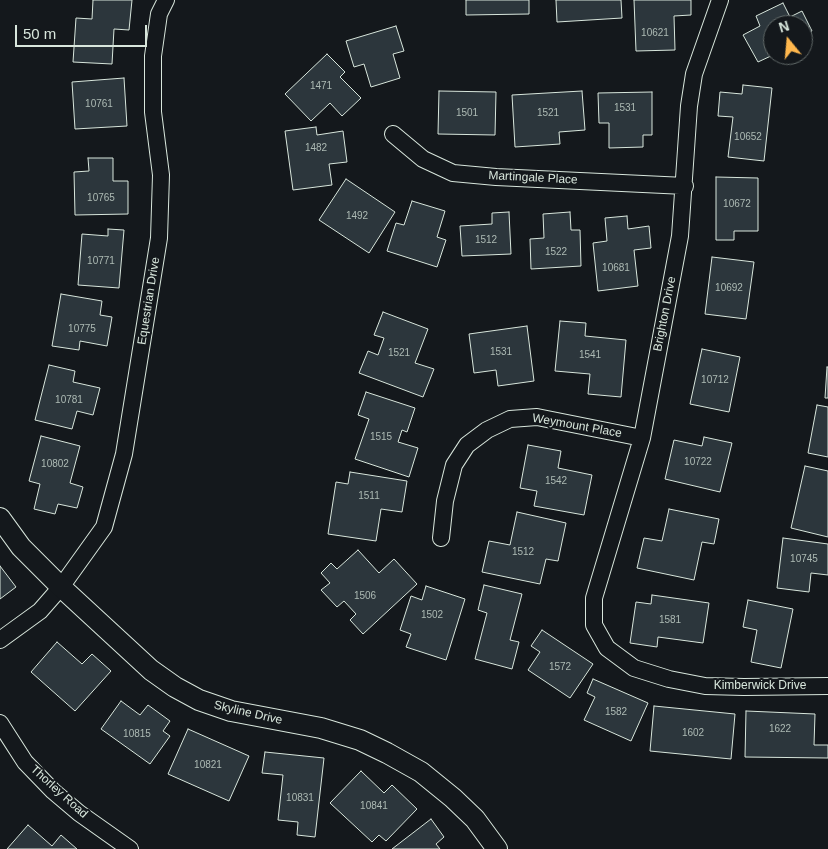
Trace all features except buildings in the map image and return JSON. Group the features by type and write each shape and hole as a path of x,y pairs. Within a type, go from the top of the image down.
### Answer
{"street":[{"name":"Equestrian Drive","path":"0,640 40,612 61,587 104,527 124,454 159,238 161,175 153,112 153,56 159,14 166,0"},
{"name":"Brighton Drive","path":"594,625 594,598 642,438 680,236 685,186 689,106 694,74 720,0"},
{"name":"Martingale Place","path":"393,134 424,159 453,173 496,177 685,186"},
{"name":"Weymount Place","path":"441,538 445,501 454,465 467,445 487,430 510,419 537,417 642,438"},
{"name":"Skyline Drive","path":"0,518 20,547 61,587 151,670 175,687 199,700 231,711 321,728 360,740 387,753 421,772 453,798 475,819 497,849"},
{"name":"Kimberwick Drive","path":"594,625 607,648 634,668 669,679 705,686 828,686"},
{"name":"Thorley Road","path":"0,723 25,762 53,791 130,849"}]}
